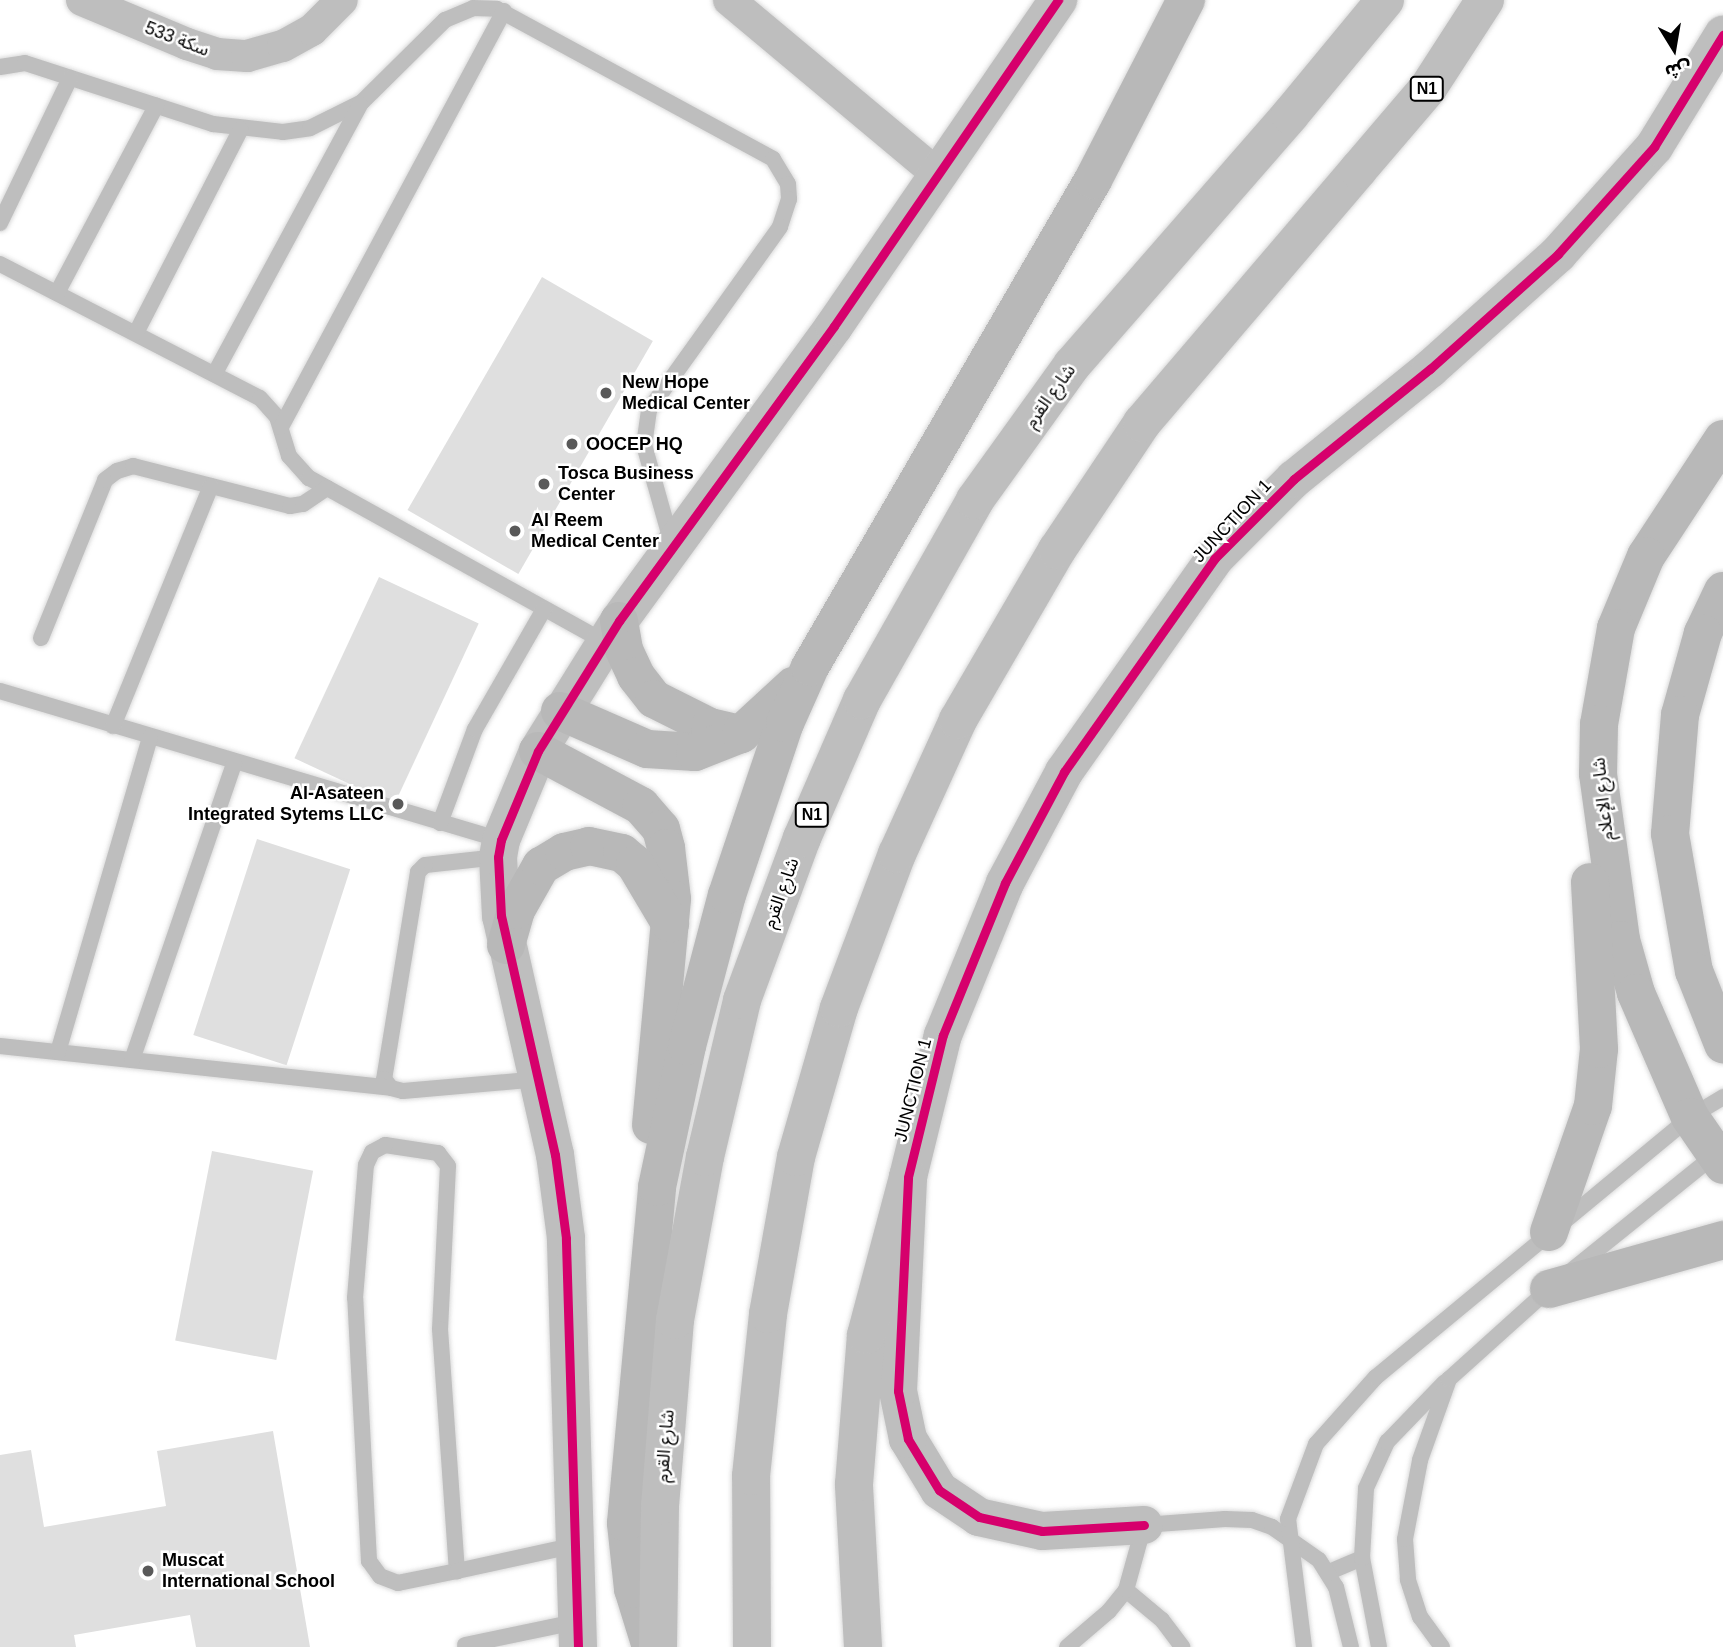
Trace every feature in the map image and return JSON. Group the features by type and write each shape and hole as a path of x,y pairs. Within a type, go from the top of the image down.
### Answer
{"main road":[{"path":"577,1634 572,1546 566,1238 540,1079 506,945 499,848 538,751 560,711 612,631 938,175 1058,0"},
{"path":"651,1647 633,1590 626,1522 657,1187 687,1046 727,895 785,723 810,667 1093,180 1186,0"},
{"name":"شارع القرم","path":"658,1647 660,1506 675,1320 705,1157 742,1000 802,838 862,699 975,500 1072,365 1290,115 1385,0"},
{"name":"N1","path":"752,1647 751,1476 768,1314 796,1157 839,1008 897,854 958,720 1057,550 1142,423 1428,88 1485,0"},
{"name":"JUNCTION 1","path":"908,1177 943,1035 1005,883 1064,772 1167,624 1214,559 1294,479 1493,315 1606,204 1654,147 1723,35"},
{"name":"شارع الإعلام","path":"1720,1156 1690,1117 1636,993 1621,940 1598,774 1599,724 1616,628 1646,556 1723,439"},
{"path":"1723,591 1703,633 1680,715 1670,834 1691,960 1723,1044"},
{"path":"612,631 654,699 701,723 741,734"},
{"path":"560,711 647,749 671,753 719,746 741,734 810,667"},
{"path":"538,751 626,795 651,816 661,829 672,875 670,923 651,1110 657,1187"},
{"path":"1549,1232 1593,1107 1600,1049 1599,987 1589,888 1592,870 1608,842"},
{"path":"506,945 520,900 541,866 564,852 589,846 622,853 635,864 670,923"},
{"path":"908,1177 898,1391 908,1438 939,1490 979,1517 1042,1531 1144,1525"},
{"path":"863,1647 855,1484 866,1335 908,1177"},
{"path":"1549,1289 1723,1240"}],"street":[{"name":"سكة 533","path":"82,0 216,54 247,56 284,46 312,30 342,0"},
{"path":"729,0 938,175"}],"lane":[{"path":"215,373 362,102 445,20 473,8 504,11 761,151 783,171 788,184 789,199 780,227 649,410 644,445 656,500 673,548"},
{"path":"281,427 504,11"},
{"path":"0,67 25,63 156,107 241,129 310,128 362,102"},
{"path":"0,223 70,78"},
{"path":"57,293 156,107"},
{"path":"136,333 241,129"},
{"path":"0,264 215,373 268,404 281,427 282,442 297,468 327,488 544,608 612,631"},
{"path":"41,638 105,480 133,466 290,506 303,504 327,488"},
{"path":"113,726 211,486"},
{"path":"440,823 475,729 544,608"},
{"path":"0,691 440,823 499,848"},
{"path":"58,1052 150,737"},
{"path":"132,1060 234,763"},
{"path":"391,1088 384,1079 385,1068 418,872 425,865 499,848"},
{"path":"0,1046 391,1088 540,1079"},
{"path":"1304,1647 1287,1534 1299,1479 1316,1444 1376,1377 1690,1117 1723,1097"},
{"path":"457,1571 440,1329 448,1166 438,1153 385,1145 372,1152 366,1165 355,1298 369,1561 380,1577 398,1583 457,1571 572,1546"},
{"path":"1379,1647 1362,1558 1362,1512 1376,1461 1405,1422 1449,1378 1549,1289 1720,1156"},
{"path":"1442,1647 1420,1617 1408,1579 1405,1539 1420,1460 1449,1378"},
{"path":"1074,1645 1126,1590 1144,1525 1252,1520 1287,1534 1329,1572 1351,1647"},
{"path":"1329,1572 1362,1558"},
{"path":"1126,1590 1162,1620 1182,1647"},
{"path":"461,1646 577,1634"}],"building":[{"path":"542,277 653,341 518,574 408,510"},
{"path":"379,577 479,623 394,805 294,758"},
{"path":"257,839 350,869 287,1065 193,1035"},
{"path":"212,1151 313,1171 276,1360 175,1340"},
{"name":"Muscat International School","path":"273,1431 310,1647 196,1647 190,1615 74,1635 76,1647 0,1647 0,1455 31,1450 44,1527 166,1506 157,1451"}],"cycle path":[{"path":"578,1647 566,1238 555,1155 501,916 498,857 501,840 538,751 619,621 834,326 1058,0"},
{"path":"1144,1525 1042,1531 979,1517 939,1490 908,1439 898,1391 908,1177 943,1035 1005,883 1064,772 1214,559 1294,479 1430,369 1558,254 1654,147 1723,35"}],"place":[{"name":"New Hope Medical Center","path":"606,393"},
{"name":"OOCEP HQ","path":"572,444"},
{"name":"Tosca Business Center","path":"544,484"},
{"name":"Al Reem Medical Center","path":"515,531"},
{"name":"Al-Asateen Integrated Sytems LLC","path":"398,804"},
{"name":"Muscat International School","path":"148,1571"}]}
